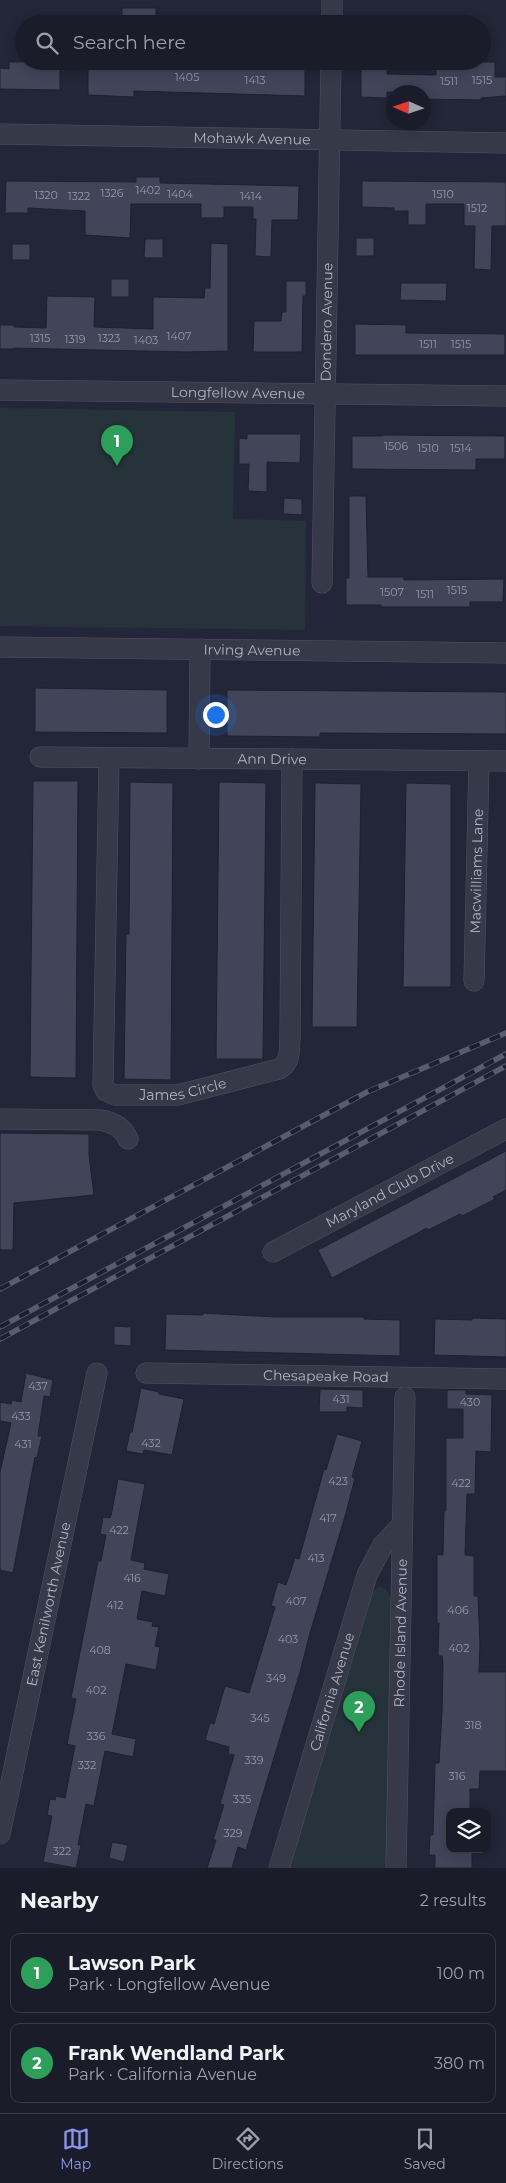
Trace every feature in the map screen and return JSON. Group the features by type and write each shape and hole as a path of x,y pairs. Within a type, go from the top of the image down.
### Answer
{"street":[{"path":"332,0 332,15"},
{"name":"Dondero Avenue","path":"322,583 331,70"},
{"name":"Mohawk Avenue","path":"0,134 506,144"},
{"name":"Longfellow Avenue","path":"0,390 506,396"},
{"name":"Irving Avenue","path":"0,647 506,653"},
{"path":"199,759 200,649"},
{"name":"Ann Drive","path":"40,757 506,761"},
{"name":"James Circle","path":"109,758 102,1082 104,1088 110,1094 160,1095 187,1094 280,1069 286,1064 290,1039 292,759"},
{"name":"Macwilliams Lane","path":"474,981 479,761"},
{"path":"0,1119 100,1120 110,1122 124,1131 128,1139"},
{"name":"Maryland Club Drive","path":"274,1252 506,1130"},
{"name":"East Kenilworth Avenue","path":"0,1834 96,1373"},
{"name":"Chesapeake Road","path":"146,1374 506,1379"},
{"name":"Rhode Island Avenue","path":"396,1868 406,1397"},
{"name":"California Avenue","path":"279,1868 367,1575 382,1545 402,1525"}],"shaded area":[{"path":"0,408 235,412 233,519 306,521 305,630 0,626"},
{"path":"380,1586 387,1590 391,1597 386,1868 289,1868 371,1591"}],"building":[{"path":"122,8 156,8 156,15 122,15"},
{"path":"9,62 15,62 15,70 60,70 60,90 0,89 0,68 9,69"},
{"path":"491,62 495,62 495,77 506,77 506,96 481,98 481,100 431,99 431,85 386,85 386,98 361,97 361,70 387,70 387,74 436,75 436,70 491,70"},
{"path":"88,70 305,70 305,96 134,91 134,97 88,95"},
{"path":"136,177 160,177 160,183 299,186 298,220 272,220 271,257 255,256 256,219 253,219 253,207 224,207 224,218 201,218 201,204 131,204 130,238 85,235 85,211 28,208 28,213 5,213 6,181 136,182"},
{"path":"362,181 506,182 506,226 492,226 491,270 474,269 475,226 464,226 464,204 426,204 426,225 408,225 408,211 394,211 394,208 362,207"},
{"path":"356,238 374,238 374,256 356,256"},
{"path":"145,239 163,239 163,258 144,258"},
{"path":"211,243 228,244 228,351 0,349 0,325 46,328 47,296 95,297 94,327 153,329 153,297 204,298 205,288 210,288"},
{"path":"12,244 30,244 30,260 12,260"},
{"path":"111,279 129,279 129,297 111,297"},
{"path":"286,281 306,281 306,296 303,296 302,352 253,352 254,321 281,321 282,312 286,312"},
{"path":"401,283 447,283 446,301 400,300"},
{"path":"355,324 406,325 406,333 505,334 505,355 355,355"},
{"path":"247,434 301,434 300,463 267,462 267,492 248,491 249,464 239,464 239,438 247,439"},
{"path":"352,436 505,436 505,459 476,459 476,470 352,469"},
{"path":"349,496 366,496 368,577 404,577 404,580 504,579 503,602 470,602 470,607 346,605 346,578 349,578"},
{"path":"284,498 302,499 302,515 283,514"},
{"path":"35,688 167,690 167,733 35,732"},
{"path":"227,690 506,692 506,734 320,733 320,737 227,736"},
{"path":"33,781 78,781 76,1078 30,1077"},
{"path":"130,782 173,783 171,1080 124,1079 126,934 129,934"},
{"path":"219,782 266,783 263,1059 216,1059"},
{"path":"315,783 361,784 357,1027 312,1027"},
{"path":"406,783 451,784 451,987 403,987"},
{"path":"0,1133 89,1134 89,1155 94,1195 14,1203 13,1250 0,1250"},
{"path":"506,1151 506,1190 493,1197 495,1199 462,1216 460,1214 428,1230 427,1228 332,1278 318,1250"},
{"path":"203,1313 275,1317 364,1317 364,1319 400,1320 400,1356 165,1350 166,1314 203,1315"},
{"path":"472,1318 506,1319 506,1357 434,1355 435,1319 472,1320"},
{"path":"114,1326 131,1327 131,1346 114,1345"},
{"path":"26,1373 53,1380 50,1397 44,1396 38,1436 42,1436 37,1458 35,1457 13,1573 0,1570 0,1472 11,1423 0,1421 0,1402 11,1404 12,1400 21,1402"},
{"path":"141,1388 184,1399 172,1455 144,1450 143,1454 126,1451"},
{"path":"320,1389 363,1390 363,1408 347,1407 347,1412 319,1412"},
{"path":"447,1390 466,1390 466,1394 492,1395 491,1452 476,1451 475,1494 467,1494 465,1555 474,1556 474,1596 478,1596 479,1672 506,1672 506,1771 480,1771 479,1789 470,1789 470,1808 446,1808 446,1853 472,1853 472,1868 435,1868 435,1855 429,1855 430,1835 433,1835 435,1763 439,1763 442,1711 443,1664 442,1656 438,1656 437,1555 443,1555 444,1511 446,1511 446,1438 463,1438 463,1409 447,1409"},
{"path":"337,1434 362,1441 352,1477 355,1478 346,1513 300,1672 246,1850 238,1847 232,1868 207,1868 216,1840 213,1840 224,1805 220,1804 234,1755 228,1754 229,1747 205,1740 210,1723 214,1724 225,1686 249,1693 275,1607 271,1606 278,1582 286,1585 295,1558 299,1559 324,1469 326,1470"},
{"path":"118,1479 145,1484 131,1560 145,1563 144,1569 169,1574 165,1596 142,1591 137,1619 153,1622 152,1626 159,1627 155,1646 160,1647 156,1670 126,1664 112,1734 136,1739 133,1757 105,1751 94,1806 86,1804 78,1845 81,1845 76,1868 43,1862 52,1816 47,1815 50,1799 55,1800 56,1796 65,1798 75,1746 67,1744 76,1699 71,1698 98,1561 101,1561 106,1535 100,1534 103,1517 110,1518 111,1516"},
{"path":"112,1842 128,1845 124,1862 109,1858"}],"railway":[{"path":"0,1289 367,1092 506,1033"},
{"path":"0,1327 506,1054"},
{"path":"0,1339 506,1066"}],"place":[{"name":"Lawson Park","path":"117,466"},
{"name":"Frank Wendland Park","path":"359,1732"}]}
